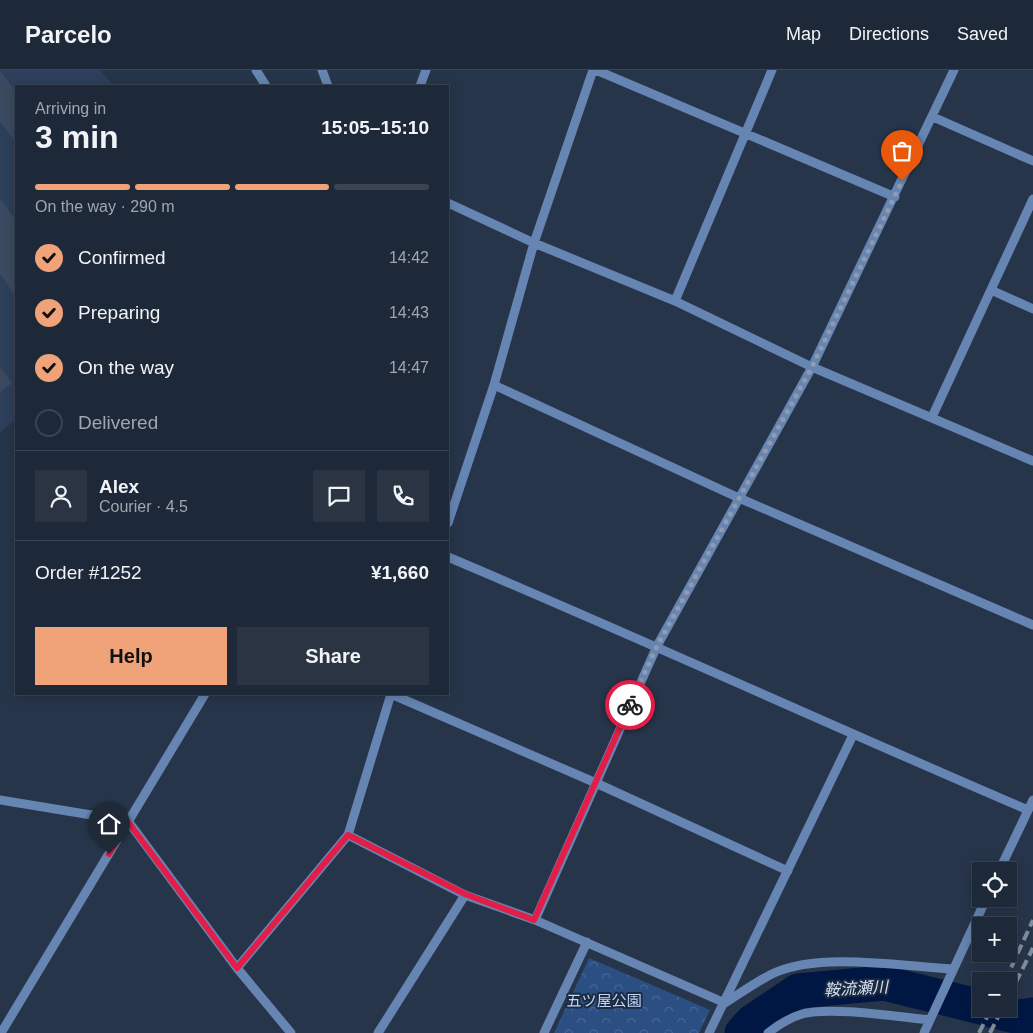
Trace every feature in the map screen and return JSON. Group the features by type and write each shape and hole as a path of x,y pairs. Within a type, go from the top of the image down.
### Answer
{"street":[{"path":"256,70 265,85"},
{"path":"322,70 328,85"},
{"path":"420,85 426,70"},
{"path":"449,520 494,385 534,244 594,70 895,197"},
{"path":"675,301 743,134 772,70"},
{"path":"534,920 657,646 812,367 895,197 954,70"},
{"path":"933,117 1033,161"},
{"path":"932,417 1033,199"},
{"path":"449,203 534,244 675,301 812,367 1033,461"},
{"path":"991,290 1033,309"},
{"path":"494,385 739,498 1033,626"},
{"path":"449,557 657,646 853,735 1028,810"},
{"path":"1,1033 205,695"},
{"path":"237,968 348,835 391,695"},
{"path":"393,695 596,782 788,871"},
{"path":"709,1033 853,735"},
{"path":"0,800 128,822 237,968 291,1033"},
{"path":"1003,862 1033,800"},
{"path":"348,835 465,894 587,942 725,1003"},
{"path":"378,1033 465,894"},
{"path":"924,1033 982,907"},
{"path":"544,1033 587,942"},
{"path":"725,1003 775,972 816,962 849,962 952,970"},
{"path":"768,1033 779,1024 802,1014 824,1011 931,1018"}],"shaded area":[{"path":"0,70 100,70 113,85 15,85 15,421 0,432"}],"green space":[{"name":"五ツ屋公園","path":"589,958 710,1010 699,1033 554,1033"}],"building":[{"path":"0,70 15,91 15,142 0,121"},
{"path":"0,198 15,219 15,296 0,274"},
{"path":"0,367 12,383 0,392"}],"waterway":[{"name":"鞍流瀬川","path":"742,1033 752,1022 798,991 884,983 972,1005"},
{"name":"鞍流瀬川","path":"1017,1016 1033,1015"}],"railway":[{"path":"1009,972 1033,920"},
{"path":"1017,980 1033,948"},
{"path":"979,1033 987,1017"},
{"path":"990,1033 998,1017"}],"way so far":[{"path":"630,705 657,646 812,367 902,181"}],"route":[{"path":"109,854 128,822 237,968 348,835 465,894 534,920 630,705"}]}
